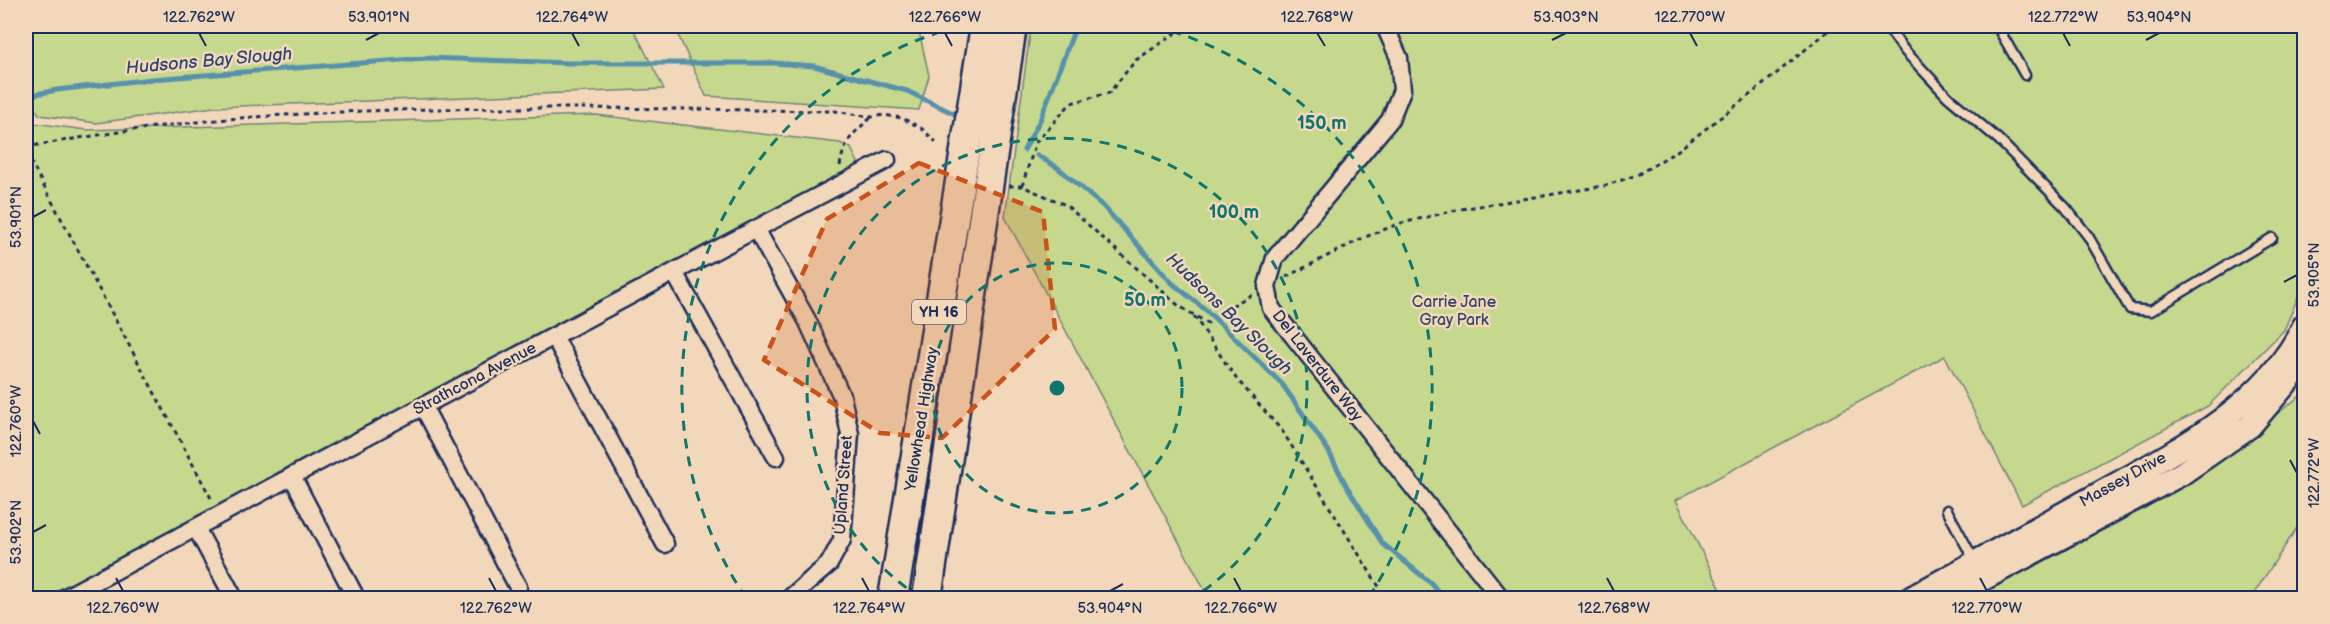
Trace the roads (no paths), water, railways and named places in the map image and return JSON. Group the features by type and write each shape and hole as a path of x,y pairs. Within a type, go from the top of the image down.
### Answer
{"highway":[{"name":"Yellowhead Highway","path":"893,598 986,26"},
{"name":"Yellowhead Highway","path":"927,598 1012,26"}],"street":[{"name":"Del Laverdure Way","path":"1385,26 1399,58 1402,90 1390,120 1275,258 1268,286 1271,308 1501,598"},
{"name":"Strathcona Avenue","path":"64,598 887,160"},
{"name":"Upland Street","path":"756,229 807,320 842,397 850,434 842,540 829,564 790,598"},
{"path":"674,272 776,457"},
{"name":"Massey Drive","path":"1947,598 1980,570 2190,443 2260,388 2293,349 2304,327"},
{"path":"554,336 665,544"},
{"name":"Massey Drive","path":"1911,598 1980,570 2181,474 2250,426 2304,362"},
{"path":"2250,426 2304,373"},
{"path":"423,406 518,587"},
{"path":"292,476 356,598"},
{"path":"196,528 234,598"}],"lane":[{"path":"1887,26 1904,50 1948,97 1998,139 2066,208 2088,236 2130,309 2151,311 2272,238"},
{"path":"1997,26 2025,75"},
{"path":"1947,510 1980,570"}],"waterway":[{"path":"1024,150 1040,120 1076,26"},
{"name":"Hudsons Bay Slough","path":"26,96 57,90 152,79 427,58 569,63 773,63 814,66 907,91 961,117"},
{"name":"Hudsons Bay Slough","path":"1037,155 1058,168 1103,206 1172,283 1206,310 1282,384 1328,450 1346,485 1382,543 1432,584 1443,598"}],"park label":[{"name":"Carrie Jane Gray Park","path":"1454,311"}]}
